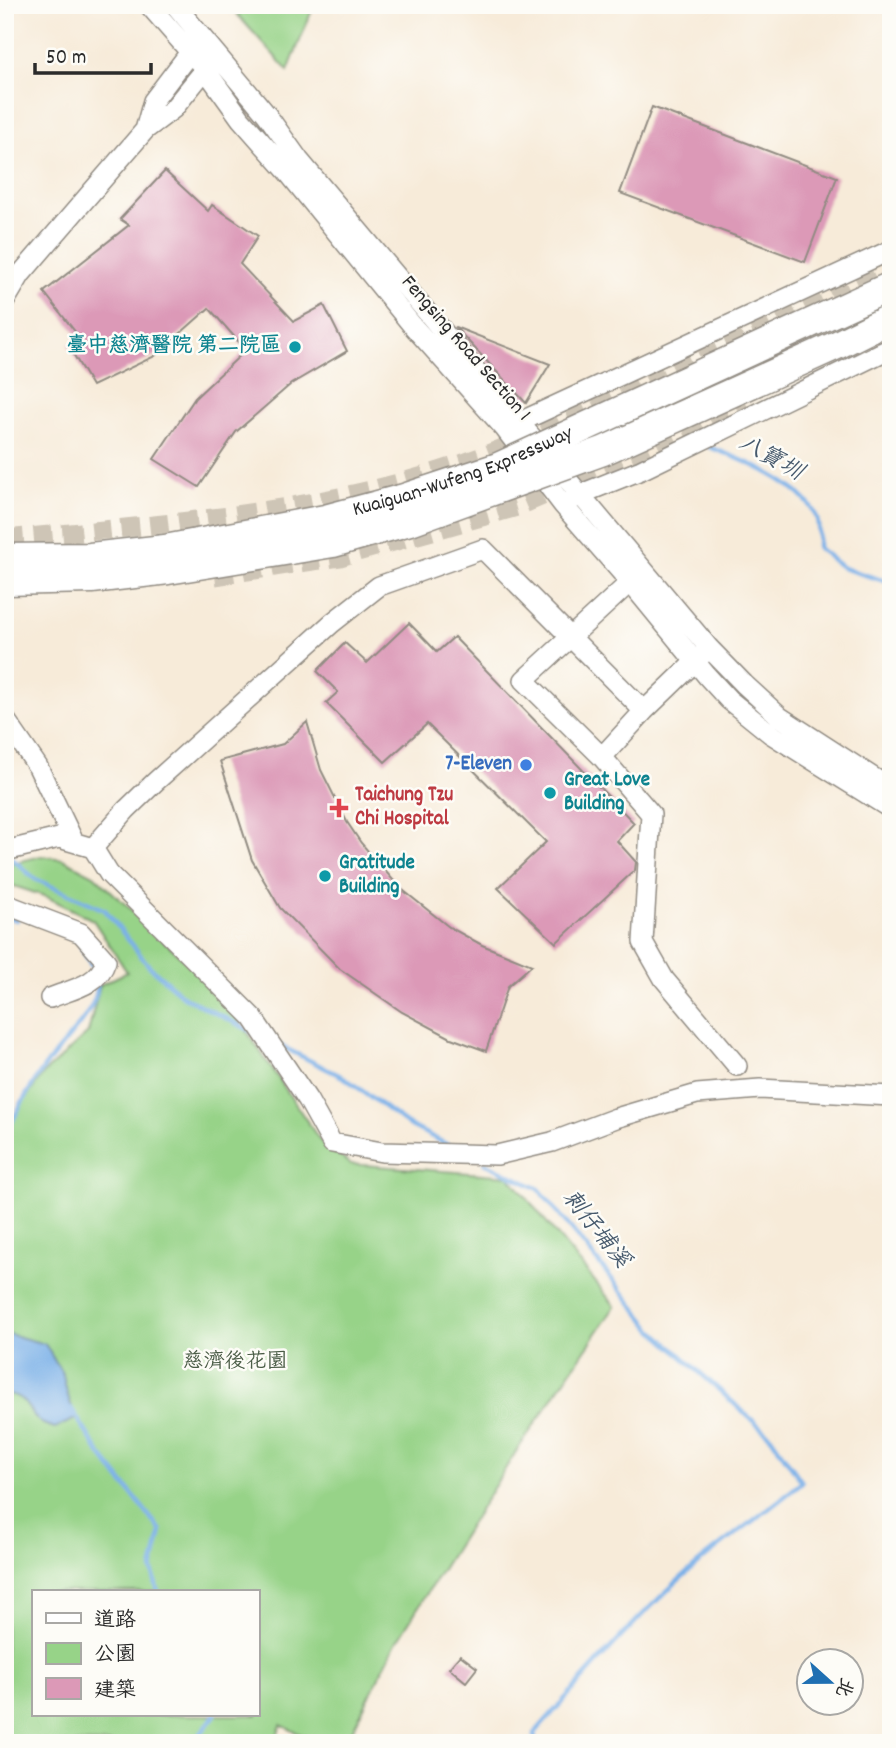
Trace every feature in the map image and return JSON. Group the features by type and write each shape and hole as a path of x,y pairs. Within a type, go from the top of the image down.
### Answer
{"highway":[{"name":"Kuaiguan-Wufeng Expressway","path":"5,558 90,557 165,549 325,519 428,491 498,467 566,437 891,286"},
{"name":"Kuaiguan-Wufeng Expressway","path":"5,581 92,579 333,544 496,491 603,451 891,318"}],"street":[{"name":"Fengsing Road Section 1","path":"149,5 195,45 267,115 299,160 513,425 580,494 637,576 702,654 729,700 771,734 891,809"},
{"name":"Fengsing Road Section 1","path":"175,5 195,45"},
{"path":"145,130 153,101 195,45"},
{"path":"5,301 21,274 145,130 173,108 211,62"},
{"path":"513,425 891,250"},
{"path":"563,505 580,494 641,470 891,348"},
{"name":"Fengsing Road Section 1","path":"513,425 563,505 637,576"},
{"path":"83,845 126,810 332,623 379,586 482,550 644,711"},
{"path":"637,576 524,680 602,757 651,814 643,942 664,979 737,1066"},
{"name":"Fengsing Road Section 1","path":"702,654 744,684 780,717 891,789"},
{"path":"602,757 702,654"},
{"path":"5,719 38,767 83,845 253,1018 308,1100 332,1143 382,1152 497,1155 552,1142 616,1118 697,1094 760,1089 891,1096"},
{"path":"5,851 59,838 83,845"},
{"path":"5,904 81,933 106,961 102,972 93,981 50,998"}],"green space":[{"path":"239,5 314,5 288,71 235,12"},
{"name":"慈濟後花園","path":"41,856 63,859 94,875 223,996 321,1142 350,1164 509,1176 615,1306 512,1458 397,1641 346,1743 319,1743 281,1725 275,1743 5,1743 5,1131 44,1073 88,1033 100,985 127,972 93,920 47,897 5,883 5,865"}],"water":[{"path":"5,1333 45,1344 63,1375 76,1419 55,1428 46,1425 35,1417 22,1400 5,1394"}],"building":[{"path":"652,107 837,177 805,262 620,193"},
{"name":"臺中慈濟醫院 第二院區","path":"165,171 208,211 212,205 258,236 240,264 294,321 324,305 347,351 291,384 236,432 199,487 154,459 195,398 246,350 209,308 155,356 92,386 68,345 80,338 44,292 129,225 120,219"},
{"path":"455,327 550,364 526,403 467,340"},
{"name":"Great Love Building","path":"409,623 437,652 454,637 634,823 617,841 636,862 635,870 556,943 498,888 546,842 427,724 385,762 326,703 338,692 317,671 345,643 367,663"},
{"name":"Gratitude Building","path":"307,722 321,770 347,822 361,843 399,887 449,927 482,945 532,965 508,986 486,1051 451,1038 402,1012 340,969 280,908 252,860 220,761 283,744"},
{"path":"460,1655 477,1668 466,1682 449,1668"}],"waterway":[{"name":"八寶圳","path":"709,447 769,474 798,493 816,516 818,548 843,568 891,583"},
{"name":"刺仔埔溪","path":"9,856 35,879 105,910 149,966 184,997 253,1032"},
{"path":"5,916 17,920"},
{"path":"81,946 92,967"},
{"path":"5,1138 34,1082 84,1019 96,995 97,985"},
{"name":"刺仔埔溪","path":"279,1045 345,1078 407,1124 452,1147"},
{"name":"刺仔埔溪","path":"485,1163 539,1189 653,1330 771,1437 802,1482 697,1564 654,1604 612,1646 534,1734 536,1743"},
{"path":"71,1408 98,1451 161,1531 152,1570 157,1590"},
{"path":"193,1743 214,1716"}],"tunnel":[{"path":"5,539 136,527 268,510 398,483 461,464 522,440 891,265"},
{"path":"215,576 340,557 517,507 609,467 745,401"}],"place":[{"name":"臺中慈濟醫院 第二院區","path":"295,347"},
{"name":"7-Eleven","path":"526,765"},
{"name":"Great Love Building","path":"550,793"},
{"name":"Taichung Tzu Chi Hospital","path":"339,808"},
{"name":"Gratitude Building","path":"325,876"}]}
